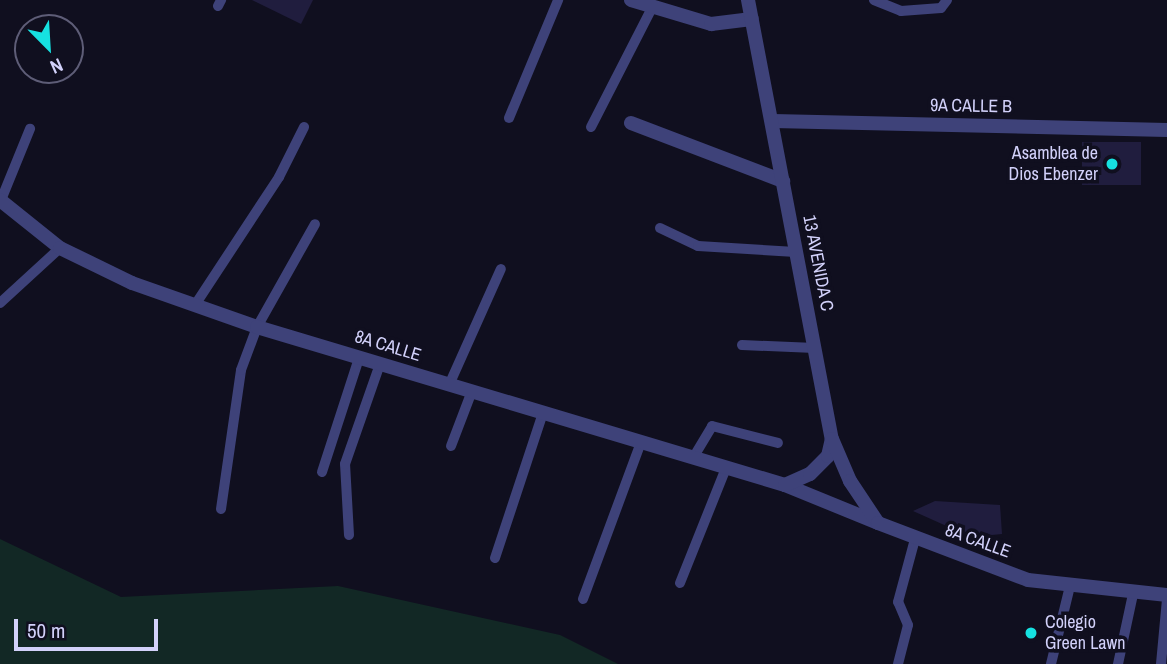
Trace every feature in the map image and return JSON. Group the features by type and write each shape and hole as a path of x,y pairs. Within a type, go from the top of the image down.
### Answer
{"street":[{"path":"631,0 711,24 752,19"},
{"name":"13 AVENIDA C","path":"748,0 832,439 850,481 878,523"},
{"name":"9A CALLE B","path":"773,121 1167,130"},
{"path":"631,123 783,181"},
{"name":"8A CALLE","path":"0,200 60,248 132,283 257,327 785,485 915,539 1028,580 1167,597"},
{"path":"785,485 810,474 828,456 832,439"}],"lane":[{"path":"509,118 558,0"},
{"path":"874,0 901,11 941,8 947,0"},
{"path":"591,127 652,8"},
{"path":"195,305 279,177 304,127"},
{"path":"0,200 30,129"},
{"path":"220,509 241,370 257,327 315,224"},
{"path":"660,228 698,246 796,252"},
{"path":"0,303 60,248"},
{"path":"449,385 501,269"},
{"path":"742,345 815,348"},
{"path":"322,472 359,358"},
{"path":"349,535 345,464 380,364"},
{"path":"451,446 472,391"},
{"path":"495,558 542,413"},
{"path":"693,458 712,426 778,443"},
{"path":"583,599 641,442"},
{"path":"680,583 726,468"},
{"path":"898,664 908,625 898,602 915,539"},
{"path":"1051,664 1070,586"},
{"path":"1118,664 1133,594"},
{"path":"1161,664 1167,597"}],"green space":[{"path":"0,539 121,597 338,586 560,635 618,664 0,664"}],"building":[{"path":"252,0 313,0 301,24"},
{"name":"Asamblea de Dios Ebenzer","path":"1082,142 1141,142 1141,185 1082,185"},
{"path":"935,501 1000,505 1002,534 971,537 913,511"}],"place":[{"name":"Asamblea de Dios Ebenzer","path":"1112,164"},
{"name":"Colegio Green Lawn","path":"1031,633"}]}
